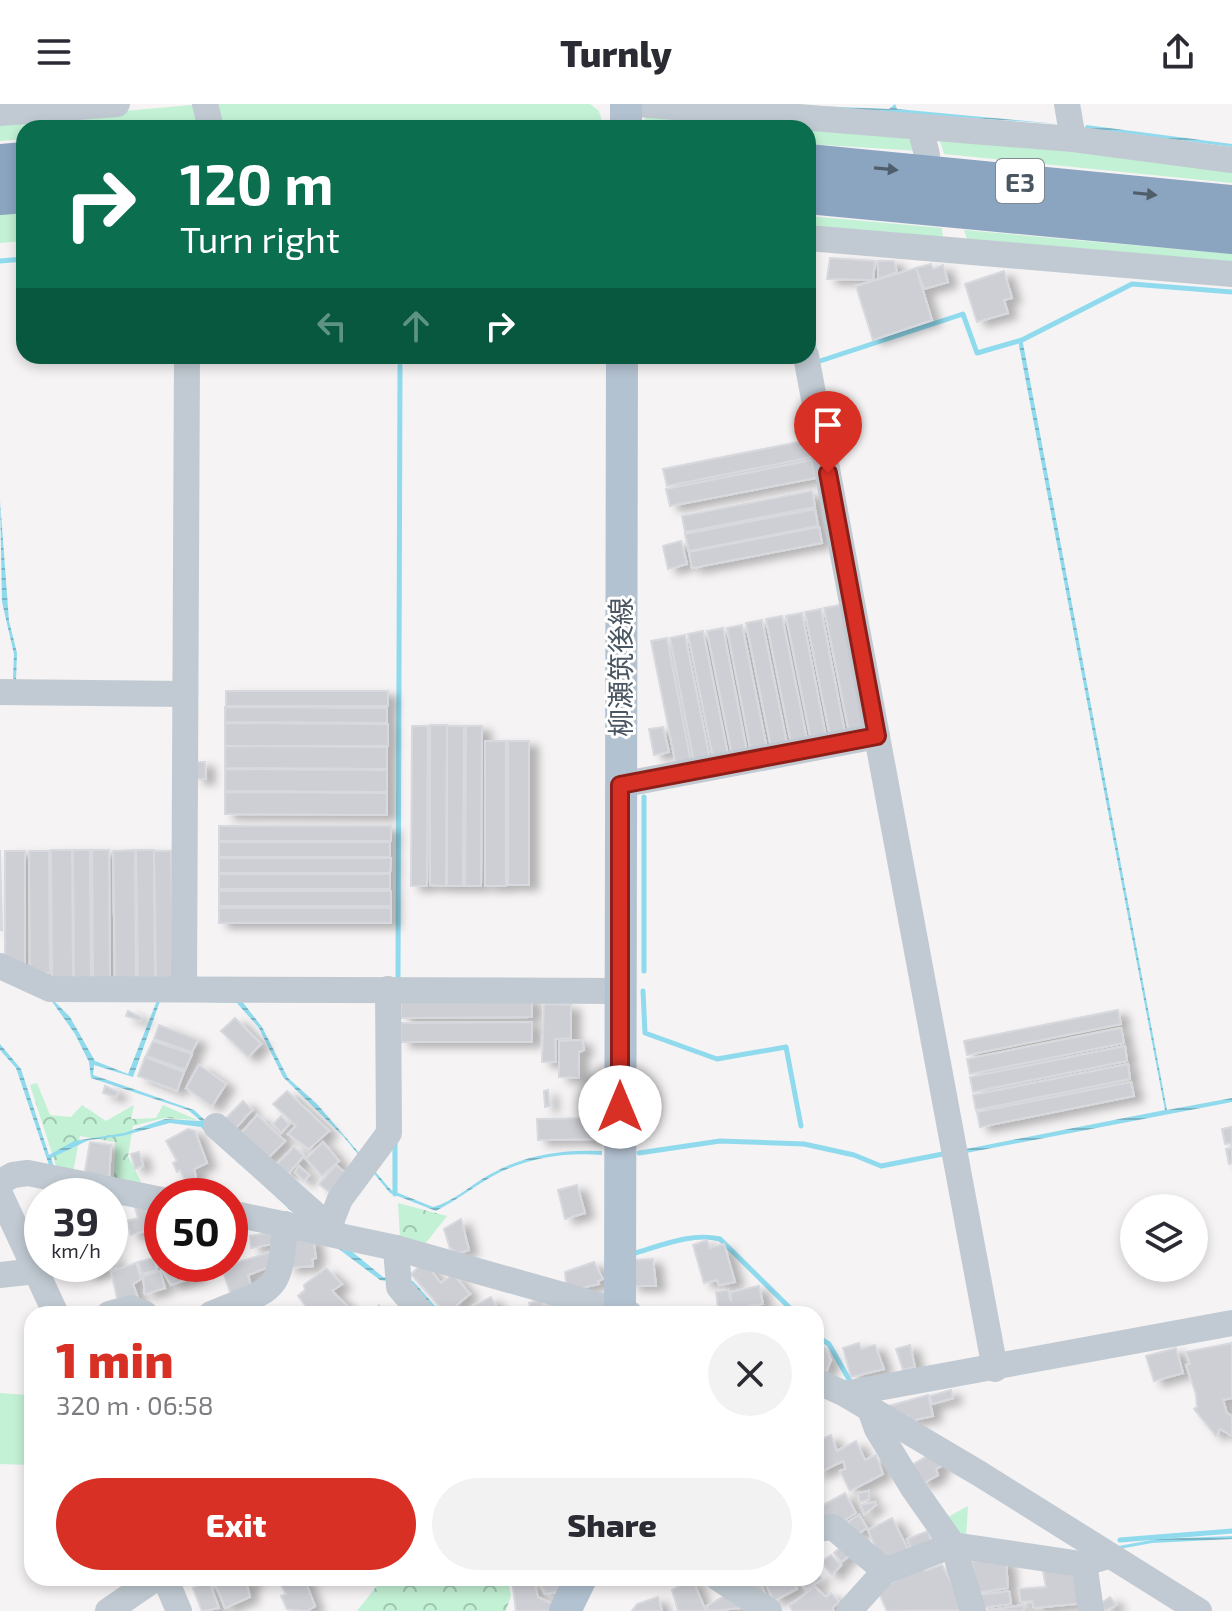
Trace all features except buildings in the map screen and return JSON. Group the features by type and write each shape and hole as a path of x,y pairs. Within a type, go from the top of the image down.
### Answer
{"highway":[{"name":"E3","path":"816,164 1232,204"},
{"name":"E3","path":"816,196 1232,235"}],"main road":[{"name":"柳瀬筑後線","path":"622,364 620,991 623,1306"},
{"path":"565,1611 577,1586"}],"street":[{"path":"0,113 56,105 117,104"},
{"path":"637,104 1073,139 1232,160"},
{"path":"1067,104 1073,139"},
{"path":"920,127 927,155"},
{"path":"816,238 947,238 1232,274"},
{"path":"184,987 187,364"},
{"path":"807,364 995,1369"},
{"path":"0,692 185,694"},
{"path":"620,785 877,736"},
{"path":"0,966 50,989 184,987 620,991"},
{"path":"332,1230 340,1199 389,1133 388,989"},
{"path":"216,1126 332,1230"},
{"path":"0,1182 13,1175 28,1173 144,1196"},
{"path":"0,1194 24,1245"},
{"path":"248,1217 332,1230 599,1306"},
{"path":"264,1304 281,1272 285,1224"},
{"path":"396,1248 399,1287 415,1306"},
{"path":"0,1275 24,1272"},
{"path":"41,1282 52,1306"},
{"path":"845,1394 995,1369 1232,1323"},
{"path":"824,1385 870,1409 1096,1560 1199,1611"},
{"path":"870,1409 877,1429 913,1488 953,1545 973,1611"},
{"path":"824,1527 833,1527 885,1571"},
{"path":"849,1611 885,1571 953,1545 1096,1560"},
{"path":"1091,1611 1096,1560"},
{"path":"108,1611 144,1586"},
{"path":"168,1586 179,1611"},
{"path":"730,1586 769,1611"}],"green space":[{"path":"203,104 206,120 23,120"},
{"path":"208,104 590,104 599,111 602,120 212,120"},
{"path":"652,113 739,120 643,120"},
{"path":"16,121 16,140 0,141 0,122"},
{"path":"816,126 914,134 920,151 816,144"},
{"path":"938,134 1232,164 1232,183 944,154"},
{"path":"16,211 16,242 0,243 0,212"},
{"path":"816,217 942,228 943,238 816,236"},
{"path":"964,230 1232,254 1232,272 970,248"},
{"path":"37,1083 50,1115 71,1117 82,1105 106,1121 134,1105 131,1119 156,1118 163,1105 197,1120 164,1118 133,1126 128,1156 144,1188 128,1184 128,1178 114,1178 115,1142 80,1136 72,1177 58,1172 30,1085"},
{"path":"398,1203 447,1216 425,1244 400,1239"},
{"path":"0,1393 24,1395 24,1465 0,1464"},
{"path":"968,1506 966,1538 956,1535 946,1518"},
{"path":"377,1586 509,1586 511,1595 506,1611 357,1611"}],"water":[{"path":"768,104 889,109 895,104 897,109 1059,124"},
{"path":"1086,125 1232,144 1232,147 1085,128"},
{"path":"1022,338 1167,1110 1232,1098 1232,1102 966,1153 966,1149 1165,1110 1018,340"},
{"path":"0,500 9,621 17,653 16,681 13,678 14,654 2,602"},
{"path":"46,993 70,1017 95,1061 128,1074 158,998 241,1000 262,1027 288,1078 317,1104 391,1190 433,1207 454,1198 487,1176 528,1158 572,1151 602,1151 602,1155 573,1154 517,1165 491,1177 436,1211 390,1193 343,1136 283,1077 259,1028 237,1003 160,1001 133,1077 94,1065 93,1075 194,1110 311,1218 383,1277 413,1281 435,1306 430,1306 411,1285 380,1280 304,1223 201,1127 170,1123 122,1136 89,1140 51,1158 54,1167 50,1168 16,1068 0,1050 0,1044 21,1069 49,1155 74,1141 124,1133 165,1119 201,1121 188,1110 91,1078 89,1062 75,1034"},
{"path":"1232,1536 1232,1539 1152,1543 1114,1550 1113,1547 1157,1539"}],"waterway":[{"path":"0,261 16,260"},
{"path":"816,357 817,362 963,314 977,353 1022,340 1132,284 1232,292"},
{"path":"398,979 400,366"},
{"path":"644,797 644,971"},
{"path":"643,991 645,1033 717,1059 786,1047 801,1126"},
{"path":"395,1141 395,1194"},
{"path":"639,1153 720,1141 804,1144 854,1155 881,1166 948,1153"},
{"path":"632,1254 698,1237 720,1239 788,1306"},
{"path":"824,1341 829,1344 851,1383"},
{"path":"1120,1540 1232,1531"}],"route":[{"path":"620,1107 620,785 877,736 828,473"}]}
